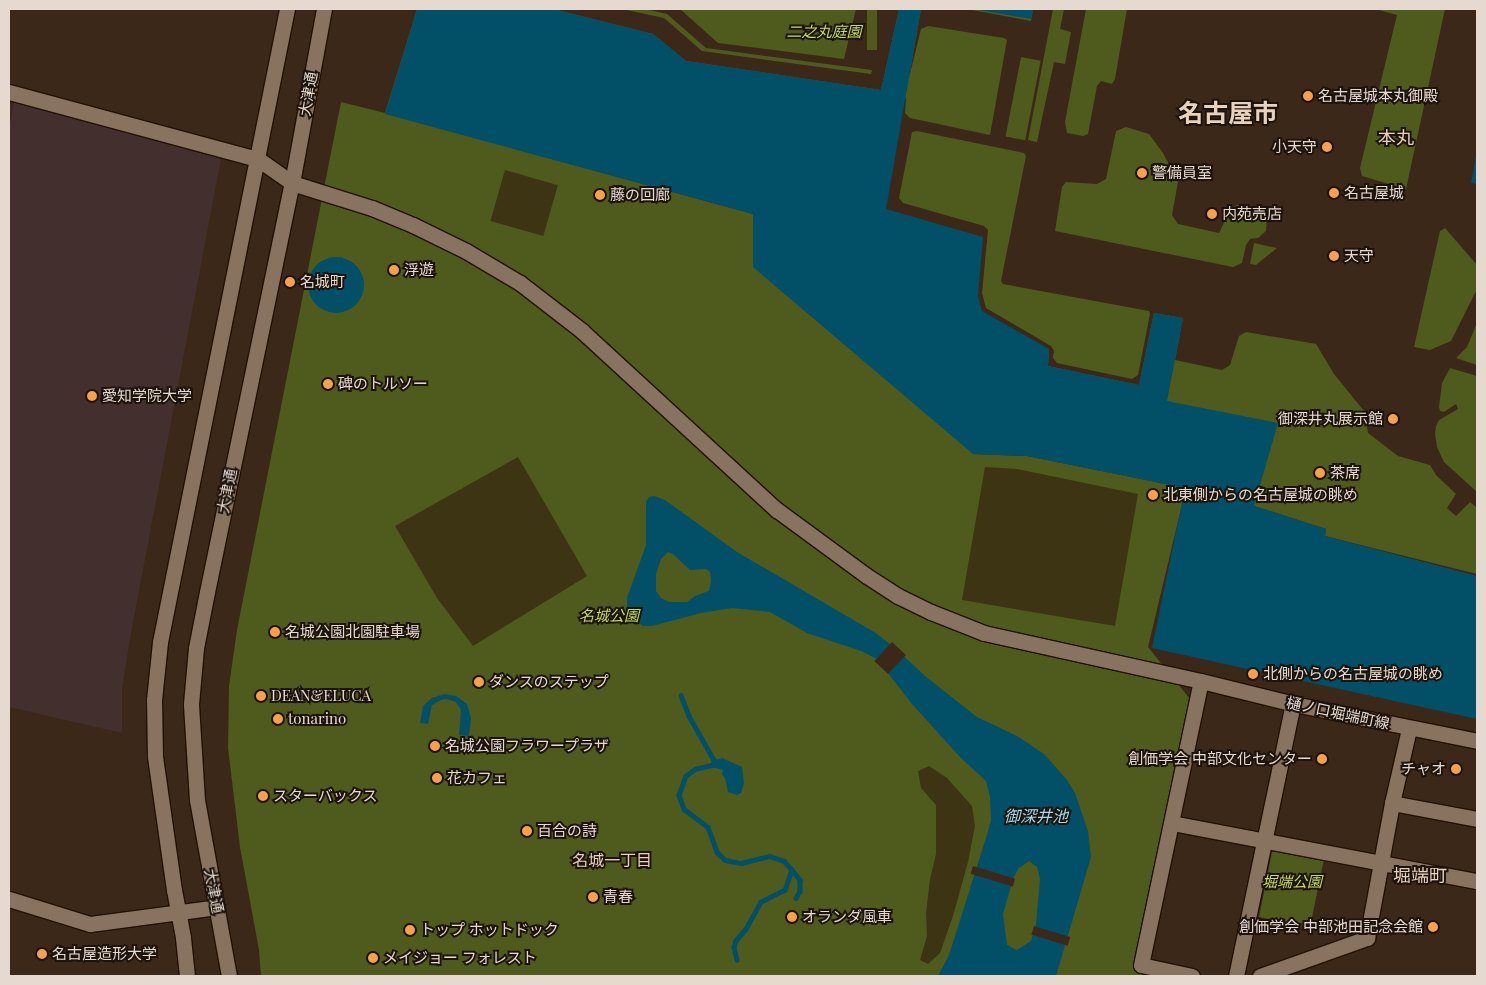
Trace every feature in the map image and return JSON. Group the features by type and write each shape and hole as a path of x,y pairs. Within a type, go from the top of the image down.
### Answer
{"street":[{"path":"187,976 183,937 155,756 154,700 160,642 287,9"},
{"name":"大津通","path":"228,976 197,800 192,753 191,704 196,648 230,474 292,183 324,9"},
{"path":"9,92 258,159"},
{"name":"樋ノ口堀端町線","path":"258,159 292,183 372,208 413,225 466,251 520,283 582,331 777,510 827,548 898,596 984,633 1200,681 1293,704 1409,729 1477,741"},
{"path":"1192,976 1142,965 1200,681"},
{"path":"1236,976 1293,704"},
{"path":"1260,976 1367,938 1392,803 1409,729"},
{"path":"1392,803 1477,819"},
{"path":"1172,823 1477,882"},
{"path":"9,899 90,924 217,907"}],"shaded area":[{"name":"愛知学院大学","path":"14,102 221,159 131,633 122,688 122,733 9,707 9,130"}],"green space":[{"name":"名城公園","path":"417,9 553,9 653,34 686,61 881,90 899,9 921,9 909,78 921,29 928,26 1007,40 990,135 910,118 905,113 906,98 541,156 753,214 973,454 1027,456 1186,488 1148,647 1190,699 1137,970 1149,972 1148,976 261,976 259,950 240,847 228,748 229,686 237,630 341,102 385,113"},
{"path":"622,9 645,9 667,14 706,48 872,70 871,74 702,51 664,18"},
{"name":"二之丸庭園","path":"680,9 856,9 844,59 718,43"},
{"path":"867,9 877,9 877,50 867,50"},
{"path":"967,9 1033,9 1031,21"},
{"path":"1053,9 1064,9 1060,29 1071,32 1065,64 1054,62 1037,142 1028,140"},
{"path":"1086,9 1127,9 1115,79 1112,84 1101,81 1097,86 1088,134 1083,136 1067,133 1065,122"},
{"path":"1375,9 1445,9 1406,189 1362,176 1360,168 1397,15"},
{"path":"1021,57 1041,61 1025,140 1006,137"},
{"path":"1126,127 1149,134 1163,153 1178,182 1172,215 1178,224 1219,233 1230,210 1237,205 1259,208 1267,216 1266,231 1258,238 1250,239 1246,245 1242,263 1233,267 1055,231 1062,187 1066,182 1097,184 1106,179 1116,131"},
{"path":"917,131 1024,153 1026,156 1001,281 1003,284 1149,311 1138,375 1132,379 1057,363 1053,358 1054,351 1051,346 986,308 982,293 988,230 984,226 903,203 899,198 912,132"},
{"path":"1445,228 1477,265 1477,289 1451,341 1430,350 1414,347 1440,231"},
{"path":"1254,243 1277,248 1256,265 1250,264"},
{"path":"1154,313 1183,318 1175,360 1222,370 1230,365 1239,336 1246,332 1316,344 1334,374 1364,411 1368,433 1398,456 1430,465 1436,475 1456,494 1447,508 1456,516 1470,502 1477,508 1477,574 1325,536 1326,529 1254,506 1167,401 1150,389 1045,373 1049,349 1048,366 1139,385"},
{"path":"1477,323 1477,365 1456,358 1467,347"},
{"path":"1450,368 1477,376 1477,492 1444,462 1437,447 1435,434 1439,420 1458,409 1456,404 1444,412 1440,411 1439,407 1442,383"},
{"name":"堀端公園","path":"1277,850 1324,859 1310,927 1259,917 1272,852"}],"sand":[{"path":"505,170 558,185 543,236 490,221"},
{"path":"518,457 587,576 473,646 437,598 395,526"},
{"path":"985,467 1017,469 1138,494 1115,626 962,600"},
{"path":"929,766 947,778 972,806 975,826 968,862 953,916 940,953 928,964 920,960 927,936 926,913 930,879 936,854 936,805 921,788 918,771"}],"water":[{"path":"417,9 553,9 653,34 686,61 881,90 899,9 921,9 886,209 983,237 978,296 982,311 1049,349 1048,366 1139,385 1154,313 1183,318 1167,401 1278,423 1254,506 1326,529 1325,536 1477,576 1477,719 1152,648 1185,488 1027,456 973,454 753,267 753,214 385,114"},
{"path":"973,9 1033,9 1031,19"},
{"path":"1477,150 1477,184 1471,183"},
{"path":"336,257 351,262 359,270 364,285 359,300 351,308 336,313 321,308 313,300 308,285 313,270 321,262"},
{"name":"御深井池","path":"654,496 665,500 737,552 874,632 977,717 1017,736 1044,754 1067,780 1075,793 1088,831 1091,857 1056,976 938,976 949,955 986,838 991,820 990,797 986,781 959,756 912,704 877,659 861,651 807,633 770,612 732,608 701,613 652,626 643,626 631,618 627,608 627,598 646,545 646,502 649,497","holes":["668,552 673,554 690,570 706,569 710,572 709,591 695,596 687,602 669,602 661,598 656,591 656,574 661,559","1029,861 1037,867 1040,879 1036,924 1031,941 1017,950 1007,945 1003,914 1014,876 1019,868"]},
{"path":"444,694 456,696 467,704 471,718 469,736 459,735 461,710 456,702 447,699 432,705 428,724 420,723 423,706 432,698"},
{"path":"722,758 742,767 744,783 741,793 737,795 728,792 725,778 722,774 723,770 715,768 712,761"}],"pier":[{"path":"892,642 906,655 888,674 874,661"},
{"path":"973,866 1015,879 1013,887 971,874"},
{"path":"1034,926 1070,937 1068,946 1031,935"}],"waterway":[{"path":"681,695 689,716 714,760 714,765 696,769 686,776 679,795 684,809 708,827 717,852 725,860 741,863 769,856 784,861 792,870 785,890 761,902 746,929 736,941 734,947 737,960"},
{"path":"792,870 800,880 800,891 796,898"}],"place":[{"name":"名古屋城本丸御殿","path":"1308,96"},
{"name":"小天守","path":"1327,147"},
{"name":"警備員室","path":"1142,173"},
{"name":"名古屋城","path":"1334,193"},
{"name":"藤の回廊","path":"600,195"},
{"name":"内苑売店","path":"1212,214"},
{"name":"天守","path":"1334,256"},
{"name":"浮遊","path":"394,270"},
{"name":"名城町","path":"290,282"},
{"name":"碑のトルソー","path":"328,384"},
{"name":"愛知学院大学","path":"92,396"},
{"name":"御深井丸展示館","path":"1393,419"},
{"name":"茶席","path":"1320,473"},
{"name":"北東側からの名古屋城の眺め","path":"1153,495"},
{"name":"名城公園北園駐車場","path":"275,632"},
{"name":"北側からの名古屋城の眺め","path":"1253,674"},
{"name":"ダンスのステップ","path":"479,682"},
{"name":"DEAN&ELUCA","path":"261,696"},
{"name":"tonarino","path":"278,719"},
{"name":"名城公園フラワープラザ","path":"435,746"},
{"name":"創価学会 中部文化センター","path":"1322,759"},
{"name":"チャオ","path":"1456,769"},
{"name":"花カフェ","path":"437,778"},
{"name":"スターバックス","path":"263,796"},
{"name":"百合の詩","path":"527,831"},
{"name":"青春","path":"593,897"},
{"name":"オランダ風車","path":"792,917"},
{"name":"創価学会 中部池田記念会館","path":"1433,927"},
{"name":"トップ ホットドック","path":"410,930"},
{"name":"名古屋造形大学","path":"42,954"},
{"name":"メイジョー フォレスト","path":"373,958"}],"district":[{"name":"名古屋市","path":"1228,112"},
{"name":"本丸","path":"1396,137"},
{"name":"名城一丁目","path":"612,860"},
{"name":"堀端町","path":"1420,875"}]}
